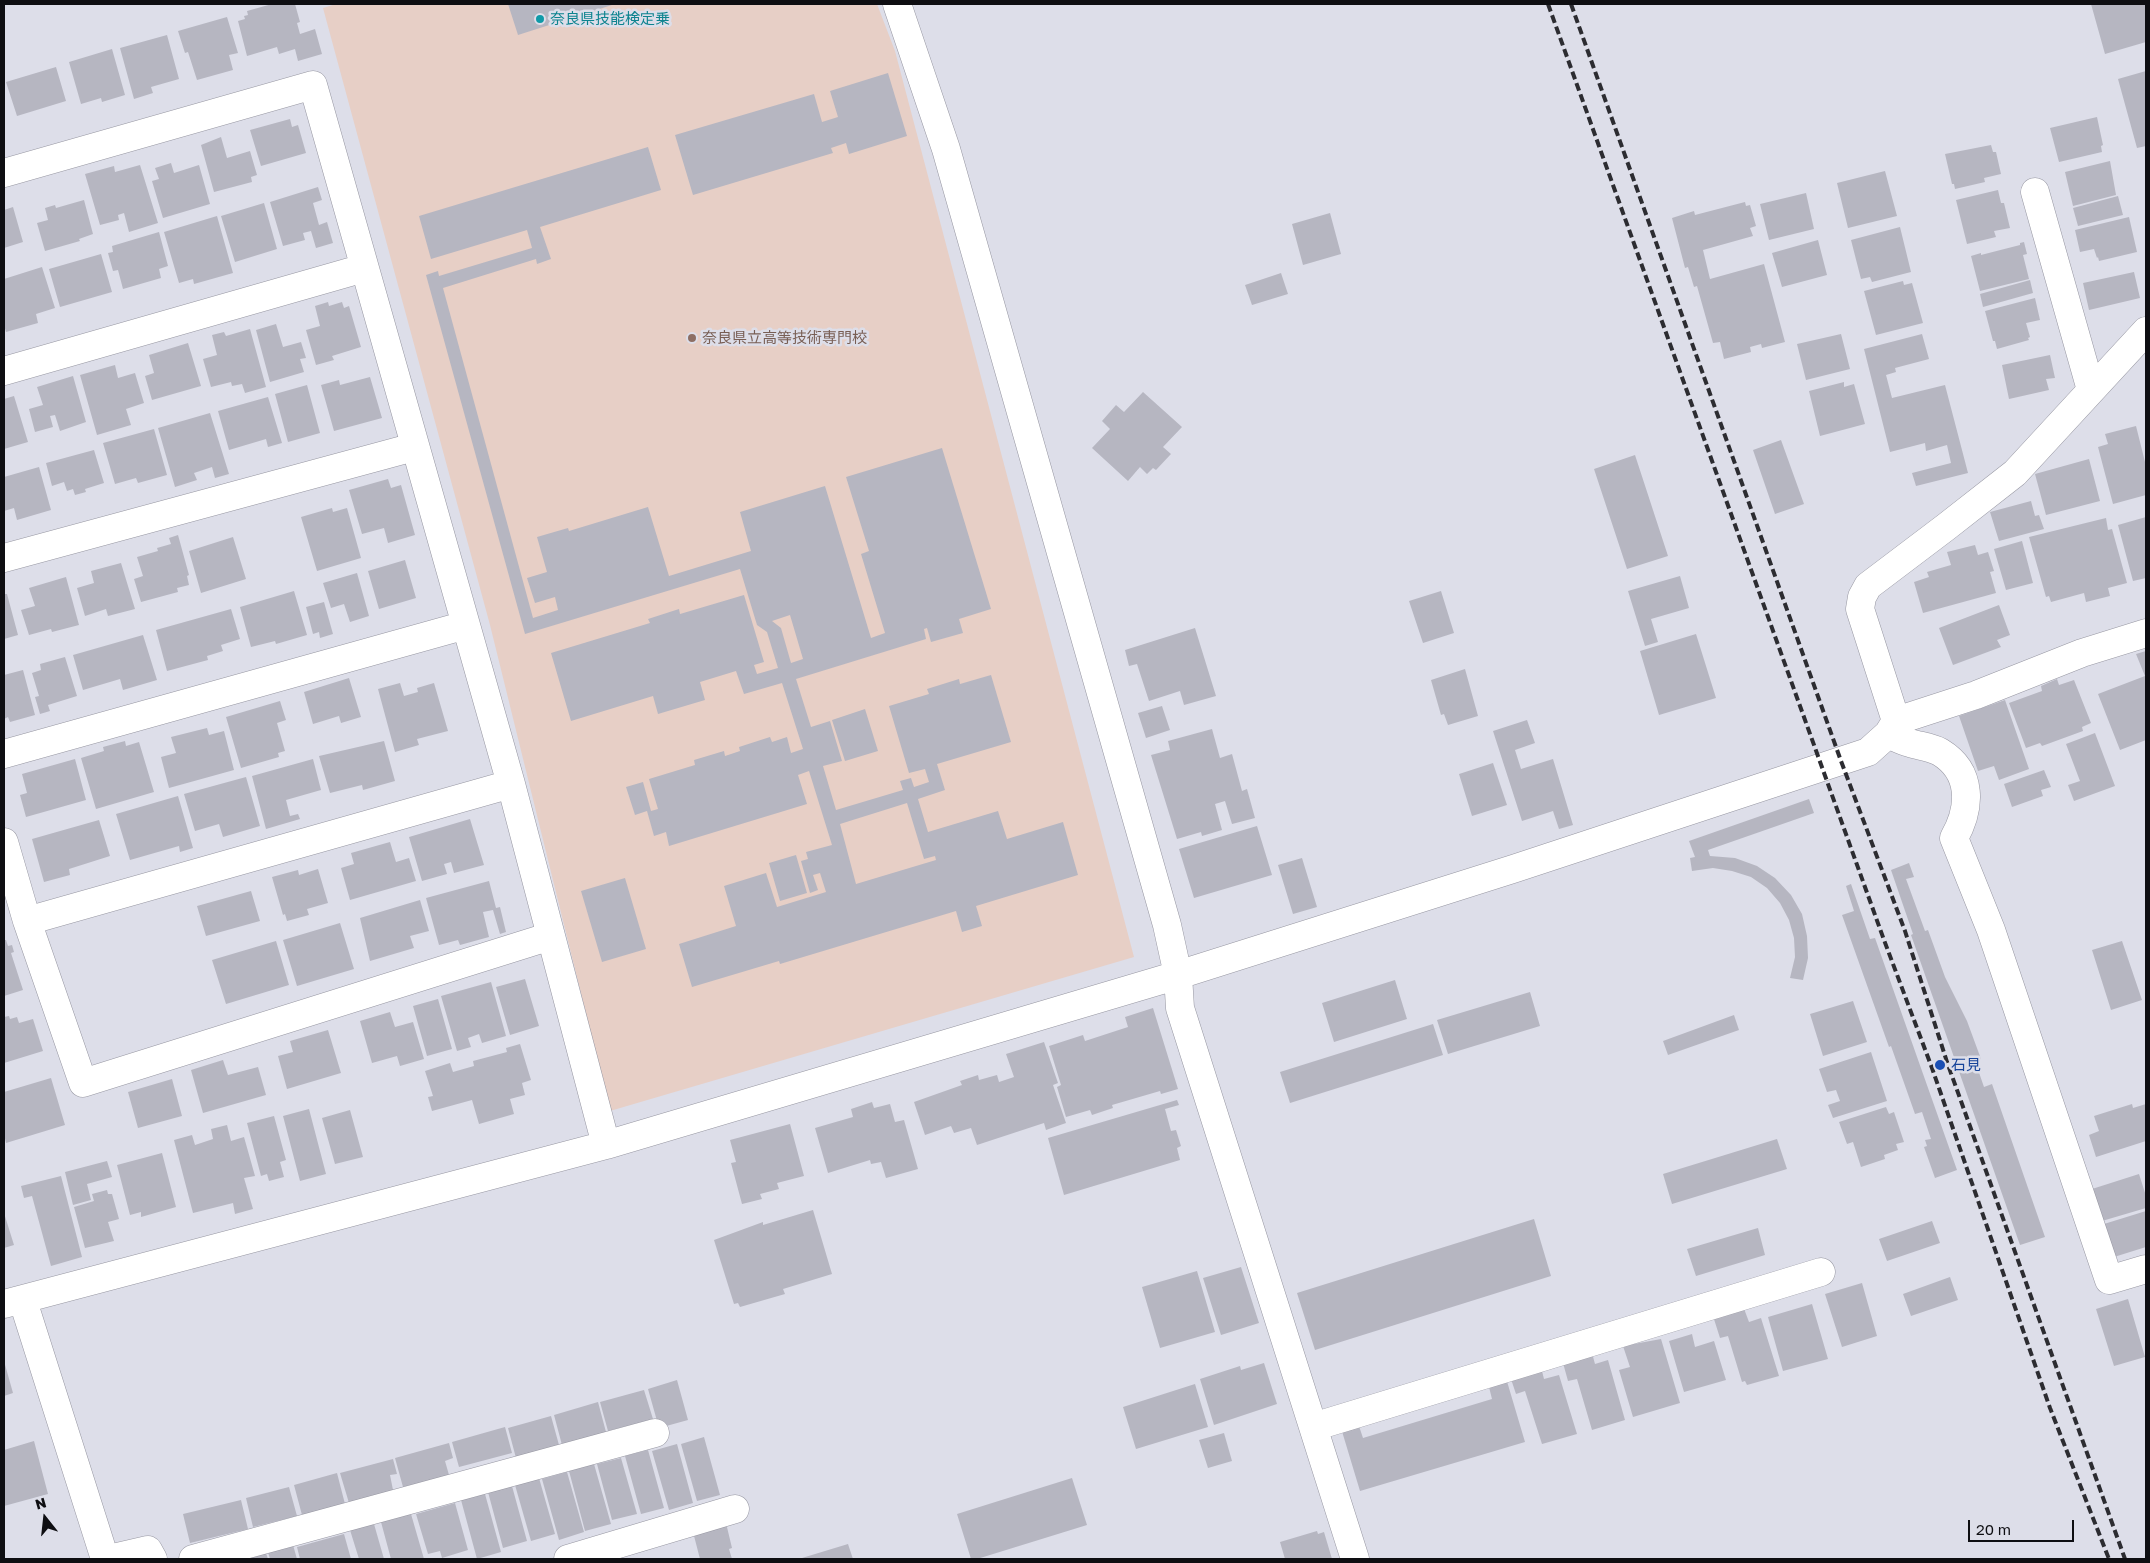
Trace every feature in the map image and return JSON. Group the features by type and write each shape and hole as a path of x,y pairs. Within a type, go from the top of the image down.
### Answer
{"street":[{"path":"897,4 946,149 1167,925 1178,975 1180,1008 1355,1559"},
{"path":"4,173 313,85 511,784 606,1145"},
{"path":"2035,192 2091,390"},
{"path":"4,371 364,268"},
{"path":"2146,331 2015,473 1868,586 1862,597 1860,609 1892,728 1907,742 1939,751 1957,769 1963,781 1967,796 1966,810 1954,838 1992,930 2109,1280 2146,1269"},
{"path":"4,558 414,446"},
{"path":"4,754 466,625"},
{"path":"153,1559 148,1550 107,1559 13,1302 606,1145 1178,975 1503,872 1868,752 1892,728 2082,653 2146,633"},
{"path":"27,922 511,784"},
{"path":"4,842 27,922 83,1083 551,936"},
{"path":"1313,1427 1821,1272"},
{"path":"194,1559 655,1433"},
{"path":"568,1559 735,1509"}],"shaded area":[{"name":"奈良県立高等技術専門校","path":"336,4 877,4 895,51 1134,957 610,1111 490,625 323,8"}],"building":[{"path":"272,4 295,4 300,22 297,23 300,34 315,29 322,54 298,61 295,49 279,54 277,47 247,56 238,21 245,19 244,16 248,15 247,11"},
{"name":"奈良県技能検定乗","path":"508,4 615,4 518,35"},
{"path":"2091,4 2146,4 2146,42 2105,54"},
{"path":"227,17 238,53 229,55 233,70 197,80 188,52 185,53 178,31"},
{"path":"167,35 179,79 151,87 153,93 134,99 120,48"},
{"path":"112,49 125,95 102,102 101,98 81,104 69,62"},
{"path":"56,67 66,101 17,116 6,82"},
{"path":"2146,71 2146,146 2137,148 2118,79"},
{"path":"888,73 907,136 849,154 846,143 831,148 833,153 693,195 675,135 814,94 822,122 838,117 830,91"},
{"path":"2097,117 2103,145 2101,146 2102,152 2059,162 2050,128"},
{"path":"290,119 292,127 298,125 306,153 261,166 250,130"},
{"path":"221,137 227,158 250,151 257,175 251,177 252,182 214,192 201,145"},
{"path":"1991,145 1993,152 1996,152 2001,174 1984,178 1985,182 1955,189 1954,184 1952,184 1945,154"},
{"path":"648,147 661,190 540,227 551,259 537,264 536,259 443,288 533,618 558,610 555,597 535,603 527,578 547,572 537,537 568,528 569,531 648,507 669,576 751,551 740,512 825,486 871,638 885,633 861,554 869,551 846,477 942,448 991,609 959,619 963,633 931,642 927,628 924,629 926,639 796,679 811,727 830,721 842,761 823,766 836,810 903,790 900,781 911,778 914,787 929,782 925,769 909,773 889,706 929,694 927,689 959,679 960,684 991,675 1011,742 937,764 945,790 918,799 928,832 998,811 1007,839 1063,822 1078,875 976,906 982,926 962,932 956,911 780,964 779,961 692,987 679,944 736,926 724,886 766,873 777,907 826,892 820,873 813,875 818,890 810,893 801,861 808,859 806,852 832,845 809,771 798,775 807,804 669,846 666,832 654,836 647,811 635,815 626,787 643,782 651,811 658,809 649,779 695,765 694,760 724,751 725,756 740,751 739,747 770,737 772,742 787,737 791,753 803,749 782,683 744,694 736,671 700,682 705,700 658,714 653,696 571,721 551,653 650,623 648,619 679,609 680,614 744,595 764,662 754,665 757,674 778,668 767,632 757,625 740,569 525,634 426,275 438,271 439,276 532,248 527,230 431,259 419,216","holes":["790,615 803,659 791,663 781,628 772,621","907,803 924,859 935,856 936,860 856,884 840,824"]},
{"path":"2110,161 2116,195 2073,206 2065,172"},
{"path":"171,163 174,173 199,165 210,204 163,218 152,181 159,179 155,168"},
{"path":"140,165 158,223 129,232 124,213 118,215 119,220 100,225 85,174 114,166 115,172"},
{"path":"1885,171 1897,216 1848,228 1837,183"},
{"path":"318,187 322,200 313,203 319,225 327,222 333,243 316,248 311,231 303,233 305,240 283,246 270,202"},
{"path":"1998,190 2001,203 2004,203 2010,228 1994,231 1996,237 1967,244 1956,200"},
{"path":"1806,193 1814,229 1769,240 1760,204"},
{"path":"2118,196 2123,215 2078,226 2073,208"},
{"path":"84,200 93,234 79,239 80,241 45,251 37,223 48,220 45,208 55,205 56,208"},
{"path":"1745,202 1746,206 1750,205 1756,226 1750,228 1753,236 1703,250 1710,279 1764,264 1785,342 1762,348 1761,344 1750,347 1751,352 1724,359 1720,342 1713,343 1697,286 1694,287 1688,267 1685,268 1672,218 1694,211 1695,215"},
{"path":"264,203 277,249 235,262 221,216"},
{"path":"13,207 23,242 4,248 4,210"},
{"path":"1330,213 1341,254 1303,265 1292,224"},
{"path":"217,216 233,273 194,284 193,279 179,283 164,232"},
{"path":"2129,217 2137,252 2099,261 2094,249 2080,252 2075,230"},
{"path":"1900,227 1911,272 1872,282 1870,277 1861,279 1851,240"},
{"path":"159,232 168,266 159,269 161,278 123,289 118,270 113,271 108,253 113,252 112,246"},
{"path":"1818,240 1827,275 1782,287 1772,253"},
{"path":"2024,242 2027,254 2023,255 2029,279 1980,291 1971,256 2020,245 2020,243"},
{"path":"101,254 112,292 60,307 49,269"},
{"path":"42,267 55,308 36,314 38,323 6,332 4,325 4,279"},
{"path":"2134,272 2140,298 2089,310 2083,283"},
{"path":"1281,273 1288,294 1252,305 1245,285"},
{"path":"2030,280 2033,293 1983,307 1980,294"},
{"path":"1903,281 1904,285 1912,283 1923,323 1876,335 1864,291"},
{"path":"2035,298 2040,320 2026,323 2030,337 2028,338 2029,340 1997,349 1985,311"},
{"path":"328,302 329,306 342,302 344,308 349,306 361,347 332,356 334,360 316,365 306,330 320,326 315,306"},
{"path":"276,324 283,347 301,342 306,358 300,359 304,372 270,382 256,330"},
{"path":"250,329 266,387 245,393 242,384 232,386 231,382 211,387 203,359 217,355 212,335 224,332 226,336"},
{"path":"1841,334 1850,369 1806,380 1797,344"},
{"path":"1922,334 1929,359 1895,368 1896,372 1886,375 1892,398 1945,385 1968,473 1916,486 1912,473 1951,463 1947,445 1926,451 1925,443 1890,452 1864,349"},
{"path":"188,343 201,386 152,400 145,376 154,373 149,355"},
{"path":"2050,355 2055,378 2046,379 2049,390 2009,399 2002,365"},
{"path":"115,365 118,378 135,373 144,403 126,409 131,425 97,435 80,375"},
{"path":"73,376 86,422 60,431 55,415 50,416 53,427 35,432 29,409 43,405 37,387"},
{"path":"370,377 382,418 334,431 321,385 339,380 340,385"},
{"path":"1844,382 1844,387 1854,384 1865,424 1820,436 1809,391"},
{"path":"307,385 320,433 288,442 275,394"},
{"path":"1143,392 1182,427 1163,447 1171,454 1156,470 1153,468 1147,474 1140,467 1128,481 1092,448 1110,429 1102,421 1116,405 1124,412"},
{"path":"14,396 28,442 4,449 4,399"},
{"path":"268,397 282,443 268,447 266,439 229,450 218,411"},
{"path":"210,413 229,474 215,478 212,467 194,473 197,480 175,487 158,428"},
{"path":"2136,426 2146,466 2146,495 2113,504 2098,447 2108,444 2105,434"},
{"path":"154,429 167,475 138,483 136,478 115,484 103,443"},
{"path":"1781,440 1804,504 1775,514 1753,450"},
{"path":"94,450 104,483 85,489 86,492 75,495 73,489 67,491 64,482 52,486 46,463"},
{"path":"1635,455 1668,556 1627,569 1594,469"},
{"path":"2089,459 2100,501 2046,515 2035,474"},
{"path":"39,467 51,510 17,520 14,508 4,511 4,477"},
{"path":"388,479 391,488 401,485 415,535 388,543 384,528 362,534 349,490"},
{"path":"2031,501 2035,516 2039,515 2044,529 1999,541 1990,512"},
{"path":"332,508 333,512 347,508 361,558 317,571 301,517"},
{"path":"2146,517 2146,578 2133,581 2118,525"},
{"path":"2106,518 2108,530 2112,529 2127,583 2108,588 2110,596 2086,602 2084,593 2051,602 2049,596 2046,597 2029,537"},
{"path":"178,535 189,575 187,576 189,585 177,588 178,592 141,602 134,579 143,576 137,557 158,551 157,548 171,544 169,538"},
{"path":"233,537 246,579 201,593 189,551"},
{"path":"2022,541 2033,583 2006,590 1994,549"},
{"path":"1975,545 1978,555 1988,552 1994,571 1990,572 1996,593 1923,613 1914,582 1929,577 1927,572 1951,565 1947,552"},
{"path":"405,560 416,598 379,609 368,571"},
{"path":"121,563 135,609 108,616 106,609 85,616 77,588 94,583 91,571"},
{"path":"357,573 369,616 350,622 344,604 331,608 323,583"},
{"path":"1680,576 1689,608 1651,619 1658,642 1645,646 1628,591"},
{"path":"66,577 79,625 52,632 51,629 29,635 21,610 35,606 29,588"},
{"path":"294,591 307,635 276,644 275,641 251,647 240,607"},
{"path":"1441,591 1454,633 1423,643 1409,601"},
{"path":"4,594 7,594 18,635 4,639"},
{"path":"324,602 333,634 320,638 319,632 313,634 306,607"},
{"path":"1999,605 2010,635 1997,640 2001,647 1953,665 1939,628"},
{"path":"231,609 240,639 221,645 223,651 207,656 208,660 167,671 156,630"},
{"path":"1195,628 1216,696 1184,705 1180,691 1149,701 1137,664 1129,666 1125,650"},
{"path":"1696,634 1716,698 1659,715 1640,651"},
{"path":"143,635 157,680 123,690 120,679 83,690 73,655"},
{"path":"2146,651 2146,740 2120,750 2098,694 2145,676 2136,654"},
{"path":"65,657 77,696 48,705 50,711 40,714 35,697 39,696 32,673 41,670 40,664"},
{"path":"1465,669 1478,716 1448,725 1444,714 1441,715 1431,680"},
{"path":"23,670 35,715 10,722 8,717 4,719 4,675"},
{"path":"349,678 361,717 341,723 339,716 313,724 304,692"},
{"path":"2057,679 2059,685 2074,680 2091,723 2082,727 2083,731 2042,746 2040,743 2026,748 2009,703 2042,691 2041,686"},
{"path":"400,683 404,696 418,692 417,688 434,683 448,731 417,739 419,745 395,752 378,689"},
{"path":"2005,700 2029,769 1999,780 1994,766 1978,771 1959,716"},
{"path":"280,701 286,720 277,723 285,751 278,753 279,757 241,768 226,717"},
{"path":"1162,706 1170,730 1146,738 1138,713"},
{"path":"865,709 878,751 845,761 832,720"},
{"path":"1527,720 1535,743 1515,750 1521,769 1553,759 1573,825 1559,829 1553,811 1522,821 1493,731"},
{"path":"207,728 209,735 224,731 234,770 169,788 161,757 176,753 171,737"},
{"path":"1212,729 1220,758 1232,754 1242,791 1247,789 1255,818 1232,824 1225,801 1215,804 1222,830 1202,836 1201,832 1177,839 1151,755 1170,750 1168,741"},
{"path":"2095,733 2115,786 2074,801 2068,785 2080,781 2066,744"},
{"path":"125,741 126,746 139,742 154,792 96,809 81,758 104,751 103,747"},
{"path":"384,741 395,781 363,790 362,785 330,793 319,756"},
{"path":"75,759 86,800 26,817 20,795 27,793 22,774"},
{"path":"313,759 321,790 286,800 290,816 298,814 300,819 266,829 252,776"},
{"path":"1493,763 1507,805 1472,816 1459,774"},
{"path":"2044,770 2051,787 2041,790 2043,796 2012,807 2004,784"},
{"path":"246,777 260,826 223,837 219,824 195,831 184,794"},
{"path":"178,796 193,848 180,852 179,846 130,860 116,814"},
{"path":"1809,799 1814,813 1708,850 1710,856 1735,858 1757,866 1775,878 1791,895 1802,914 1807,936 1808,958 1803,980 1790,978 1795,957 1794,938 1789,920 1780,903 1767,888 1751,877 1713,868 1692,871 1690,858 1695,857 1689,841"},
{"path":"470,819 484,865 454,873 451,862 444,864 447,874 422,881 409,837"},
{"path":"99,820 110,856 69,869 70,875 44,882 32,839"},
{"path":"1257,826 1272,875 1194,898 1179,849"},
{"path":"390,842 396,862 409,858 416,881 350,900 341,868 354,864 351,853"},
{"path":"796,855 807,893 780,901 769,863"},
{"path":"1302,858 1317,907 1293,914 1278,865"},
{"path":"1909,863 1914,877 1906,879 1925,931 1928,930 1945,977 1967,1021 1981,1059 1975,1061 1984,1087 1992,1084 2045,1237 2020,1245 1911,935 1913,934 1891,870"},
{"path":"318,869 328,903 307,909 309,915 287,921 285,914 283,915 272,877 298,870 299,875"},
{"path":"625,878 646,949 602,962 581,891"},
{"path":"489,881 496,908 500,907 506,932 500,934 493,910 483,912 489,937 460,945 458,940 439,945 426,898"},
{"path":"1851,884 1870,939 1875,938 1957,1170 1935,1178 1924,1147 1927,1146 1925,1140 1931,1139 1922,1112 1915,1114 1842,915 1854,911 1846,886"},
{"path":"251,891 260,921 206,936 197,906"},
{"path":"420,900 429,931 410,936 414,948 370,961 360,918"},
{"path":"340,923 354,969 297,986 283,940"},
{"path":"4,940 6,940 8,946 12,945 14,952 11,953 23,990 4,996"},
{"path":"276,941 289,985 226,1004 212,960"},
{"path":"2122,941 2142,1000 2111,1010 2092,950"},
{"path":"525,979 539,1026 510,1035 496,987"},
{"path":"1395,980 1407,1019 1334,1042 1322,1003"},
{"path":"491,982 506,1036 482,1043 479,1034 468,1038 471,1047 457,1051 441,996"},
{"path":"1530,992 1540,1026 1448,1054 1437,1020"},
{"path":"438,999 452,1049 427,1056 413,1006"},
{"path":"1853,1001 1867,1042 1823,1056 1810,1014"},
{"path":"1153,1008 1178,1089 1161,1094 1160,1091 1112,1105 1113,1108 1092,1115 1090,1110 1066,1117 1057,1087 1061,1085 1049,1046 1083,1035 1085,1041 1128,1027 1125,1017"},
{"path":"390,1012 395,1027 413,1022 424,1059 400,1066 397,1056 372,1063 360,1021"},
{"path":"1734,1015 1739,1030 1668,1055 1663,1041"},
{"path":"9,1016 10,1019 17,1017 19,1023 33,1019 43,1051 4,1063 4,1017"},
{"path":"1433,1024 1443,1055 1290,1103 1280,1072"},
{"path":"328,1030 341,1073 287,1089 278,1056 293,1052 290,1041"},
{"path":"1044,1042 1058,1083 1053,1085 1066,1123 1046,1130 1044,1123 977,1145 971,1128 954,1133 951,1126 925,1135 914,1102 962,1085 960,1081 978,1075 979,1080 997,1075 999,1082 1014,1077 1006,1054"},
{"path":"520,1044 531,1080 522,1083 525,1095 510,1099 514,1114 479,1124 472,1100 432,1111 428,1097 433,1096 425,1071 450,1063 453,1072 474,1066 473,1061 507,1052 506,1048"},
{"path":"1871,1052 1887,1101 1833,1118 1828,1105 1840,1101 1836,1090 1827,1092 1819,1069"},
{"path":"223,1060 228,1075 258,1067 266,1095 203,1113 191,1070"},
{"path":"51,1078 65,1125 6,1143 4,1134 4,1092"},
{"path":"172,1079 182,1116 138,1128 128,1092"},
{"path":"1177,1100 1179,1105 1165,1109 1171,1131 1176,1130 1181,1146 1177,1148 1180,1160 1064,1195 1048,1138"},
{"path":"872,1102 874,1108 890,1104 895,1122 904,1120 918,1169 886,1178 881,1162 871,1164 870,1160 828,1173 815,1128 853,1117 851,1109"},
{"path":"2132,1104 2133,1108 2146,1104 2146,1141 2096,1157 2089,1135 2099,1131 2094,1116"},
{"path":"1886,1107 1889,1114 1894,1112 1904,1142 1896,1144 1898,1150 1884,1155 1885,1159 1861,1167 1853,1142 1847,1144 1839,1122"},
{"path":"309,1109 326,1174 300,1181 283,1116"},
{"path":"350,1110 363,1157 335,1164 322,1118"},
{"path":"274,1116 286,1160 280,1162 284,1177 269,1181 267,1174 261,1176 247,1123"},
{"path":"790,1124 804,1176 777,1183 779,1189 760,1194 762,1199 742,1204 731,1163 736,1162 730,1140"},
{"path":"227,1125 231,1141 244,1137 255,1176 244,1178 253,1209 235,1214 233,1203 193,1213 174,1140 192,1135 195,1145 213,1139 211,1129"},
{"path":"1777,1139 1787,1169 1672,1204 1663,1174"},
{"path":"162,1153 176,1207 141,1217 141,1212 130,1215 117,1165"},
{"path":"107,1161 112,1177 87,1184 91,1200 73,1205 65,1172"},
{"path":"2139,1174 2146,1196 2146,1208 2102,1221 2092,1189"},
{"path":"61,1176 82,1257 51,1266 32,1196 24,1198 21,1186"},
{"path":"107,1190 108,1194 112,1194 119,1219 108,1222 114,1241 85,1248 74,1207 94,1201 92,1194"},
{"path":"813,1210 832,1274 783,1289 785,1294 740,1307 738,1303 734,1304 714,1240 763,1222 763,1225"},
{"path":"2146,1211 2146,1247 2114,1257 2104,1224"},
{"path":"4,1213 14,1245 4,1248"},
{"path":"1534,1219 1551,1276 1315,1350 1297,1293"},
{"path":"1932,1221 1940,1243 1887,1261 1879,1239"},
{"path":"1758,1228 1765,1255 1696,1276 1687,1249"},
{"path":"1241,1267 1259,1323 1221,1335 1203,1278"},
{"path":"1197,1271 1215,1332 1160,1348 1142,1287"},
{"path":"1950,1277 1958,1300 1911,1316 1903,1294"},
{"path":"1862,1283 1877,1336 1842,1347 1825,1294"},
{"path":"2128,1299 2145,1357 2114,1366 2096,1309"},
{"path":"1812,1304 1828,1359 1783,1371 1768,1317"},
{"path":"1743,1306 1749,1322 1761,1318 1779,1376 1747,1385 1745,1381 1742,1382 1728,1336 1720,1338 1713,1316"},
{"path":"1692,1334 1695,1347 1714,1341 1726,1380 1684,1392 1669,1341"},
{"path":"1661,1339 1680,1403 1633,1417 1619,1370 1630,1367 1623,1346"},
{"path":"1592,1353 1595,1364 1608,1360 1625,1420 1592,1430 1577,1379 1568,1381 1563,1363"},
{"path":"4,1361 13,1393 4,1396"},
{"path":"1264,1363 1277,1404 1214,1425 1200,1379 1240,1366 1241,1370"},
{"path":"1541,1367 1544,1379 1559,1375 1577,1434 1542,1444 1525,1391 1516,1394 1510,1376"},
{"path":"1506,1378 1525,1442 1360,1491 1341,1428 1358,1423 1363,1438 1492,1399 1488,1383"},
{"path":"677,1380 688,1420 659,1428 648,1389"},
{"path":"1195,1384 1208,1427 1136,1449 1123,1407"},
{"path":"644,1390 653,1419 608,1431 600,1402"},
{"path":"598,1402 606,1432 562,1445 554,1415"},
{"path":"551,1416 559,1445 516,1458 508,1428"},
{"path":"505,1427 512,1453 459,1467 452,1442"},
{"path":"1224,1433 1232,1461 1208,1468 1199,1440"},
{"path":"704,1437 720,1495 697,1501 681,1444"},
{"path":"34,1441 48,1494 4,1506 4,1450"},
{"path":"449,1443 453,1458 445,1461 449,1475 403,1487 395,1458"},
{"path":"677,1444 693,1503 669,1510 652,1451"},
{"path":"648,1450 664,1508 641,1514 625,1456"},
{"path":"621,1458 637,1514 612,1520 597,1464"},
{"path":"393,1459 397,1474 390,1475 393,1490 349,1503 340,1473"},
{"path":"594,1464 611,1524 585,1531 569,1471"},
{"path":"567,1472 584,1532 559,1540 542,1479"},
{"path":"337,1473 345,1504 302,1515 294,1485"},
{"path":"539,1478 555,1534 531,1541 515,1485"},
{"path":"1072,1478 1087,1525 977,1559 971,1559 957,1514"},
{"path":"512,1486 527,1541 503,1548 488,1492"},
{"path":"289,1487 297,1516 253,1527 246,1498"},
{"path":"485,1494 501,1552 477,1559 461,1500"},
{"path":"241,1500 248,1529 190,1543 183,1514"},
{"path":"455,1503 468,1550 442,1558 440,1551 428,1554 416,1514"},
{"path":"411,1514 424,1559 391,1559 381,1522"},
{"path":"726,1523 732,1548 729,1549 732,1559 700,1559 693,1532"},
{"path":"374,1524 384,1559 359,1559 350,1530"},
{"path":"1317,1531 1318,1534 1324,1532 1332,1559 1285,1559 1280,1542"},
{"path":"344,1534 351,1559 300,1559 297,1547"},
{"path":"848,1544 853,1559 802,1558"},
{"path":"293,1545 297,1559 270,1559 268,1552"},
{"path":"266,1553 268,1559 246,1559"}],"railway":[{"path":"1548,4 1884,940 1932,1068 2050,1408 2109,1559"},
{"path":"1571,4 1841,761 1905,931 1947,1062 2125,1559"}],"place":[{"name":"奈良県技能検定乗","path":"540,19"},
{"name":"奈良県立高等技術専門校","path":"692,338"},
{"name":"石見","path":"1940,1065"}]}
